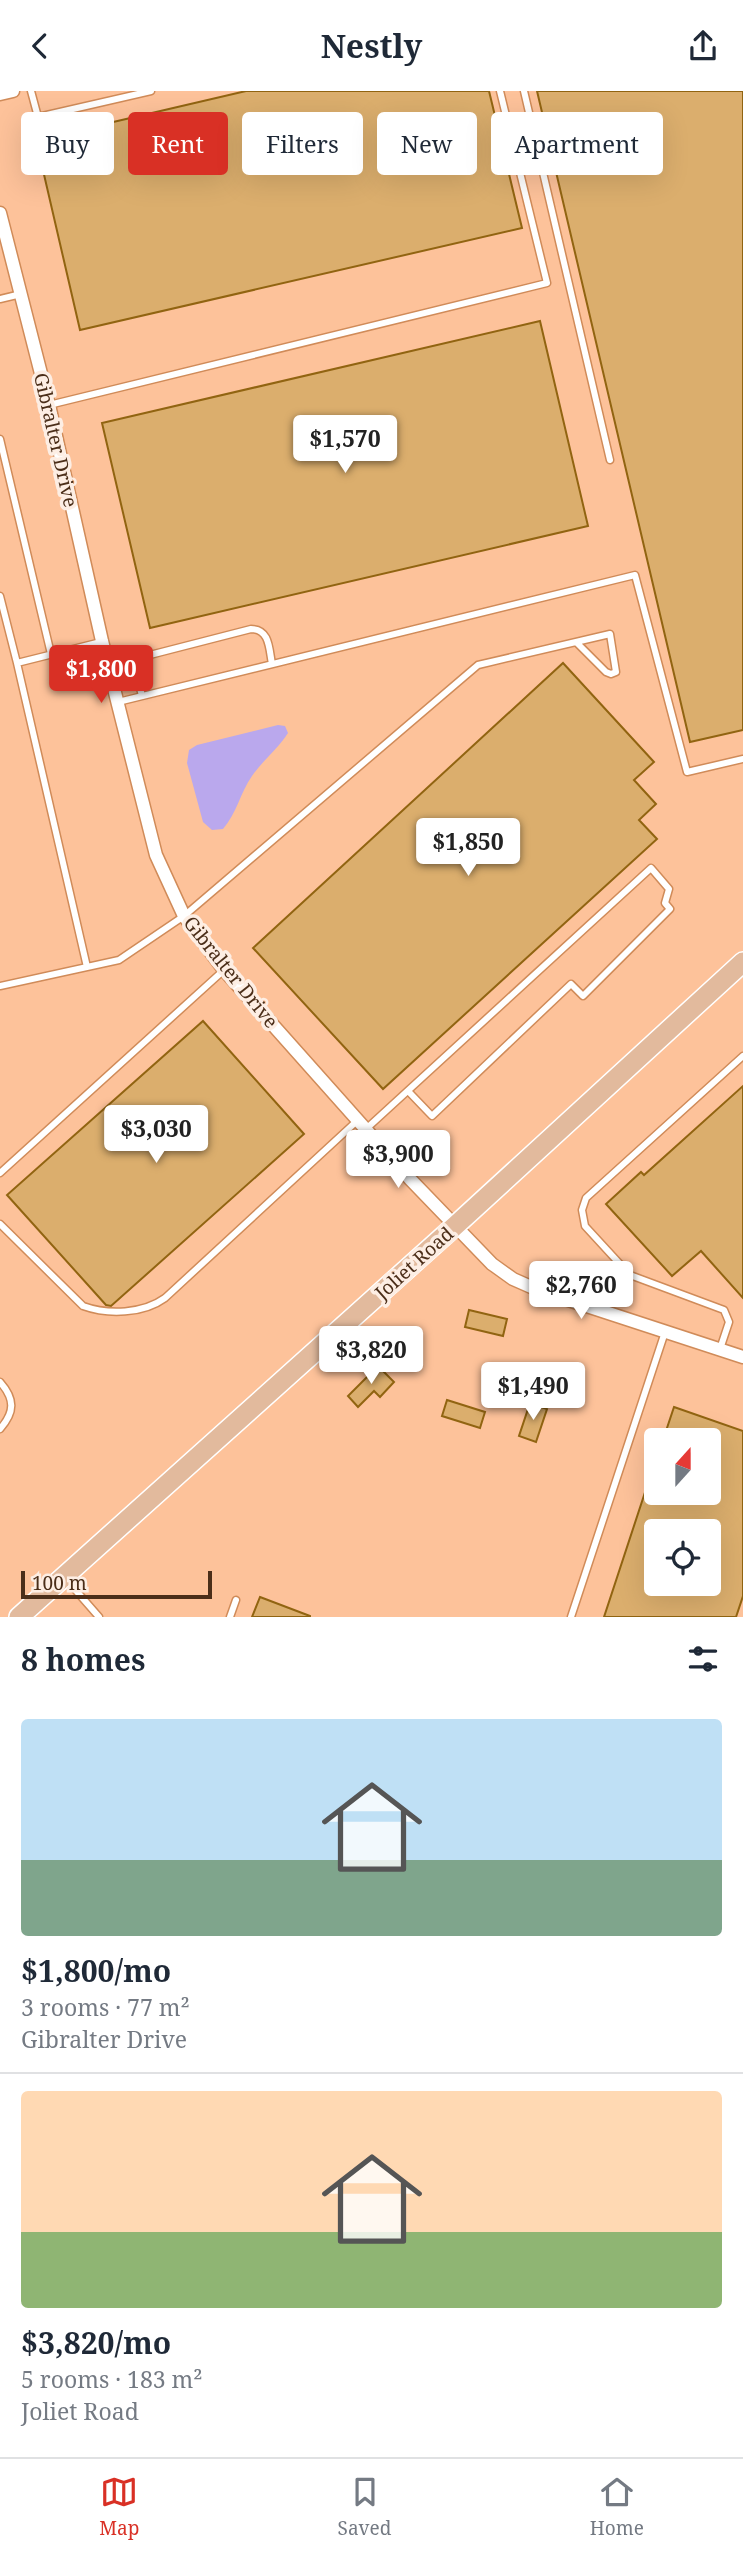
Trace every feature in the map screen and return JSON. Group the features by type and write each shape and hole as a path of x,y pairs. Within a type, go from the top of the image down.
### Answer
{"main road":[{"name":"Joliet Road","path":"19,1617 743,963"}],"street":[{"path":"0,94 13,91"},
{"name":"Gibralter Drive","path":"0,213 49,405 156,855 184,916 224,970 362,1125 492,1264 513,1279 743,1357"}],"lane":[{"path":"31,91 38,117 151,91"},
{"path":"49,405 547,283 500,91"},
{"path":"524,91 610,460"},
{"path":"0,299 21,294"},
{"path":"0,439 51,654"},
{"path":"118,702 635,575 687,772 743,759"},
{"path":"0,596 87,967"},
{"path":"142,696 136,672 139,660 251,629 262,631 266,636 272,664"},
{"path":"0,986 119,960 184,916 478,665 610,634 617,672 606,672 578,643"},
{"path":"17,663 103,641"},
{"path":"0,1224 83,1306 103,1310 145,1309 165,1298 362,1125 408,1091 651,867 669,889 665,903 670,909 583,996 571,984 432,1117 408,1091"},
{"path":"0,1173 224,970"},
{"path":"720,1350 729,1322 724,1310 631,1275 584,1226 582,1210 586,1198 743,1056"},
{"path":"571,1617 665,1332"},
{"path":"0,1382 11,1398 12,1405 9,1419 0,1429"},
{"path":"64,1577 99,1617"},
{"path":"230,1617 236,1600"}],"shaded area":[{"path":"278,725 285,726 288,733 252,776 223,829 212,830 203,822 187,763 189,750 197,745"}],"building":[{"path":"246,91 489,91 494,112 491,112 491,175 509,175 522,228 80,330 44,175 114,175 114,122 128,119 128,175 228,175 228,112 156,112"},
{"path":"537,91 743,91 743,730 690,742 557,175 663,175 663,112 542,112"},
{"path":"540,321 588,526 150,628 102,423"},
{"path":"563,663 654,762 634,780 656,804 639,820 657,839 383,1089 253,948"},
{"path":"203,1021 304,1134 111,1306 106,1305 7,1195"},
{"path":"743,1086 743,1298 701,1251 672,1276 606,1204 641,1172 644,1175"},
{"path":"469,1310 507,1319 503,1336 465,1327"},
{"path":"378,1366 394,1382 380,1397 374,1391 358,1407 348,1396"},
{"path":"447,1400 485,1412 480,1428 442,1416"},
{"path":"530,1403 547,1409 536,1442 519,1436"},
{"path":"674,1407 743,1431 743,1596 736,1617 604,1617 644,1495 644,1505 721,1505 721,1428 667,1428"},
{"path":"260,1597 310,1616 310,1617 252,1617"}]}
